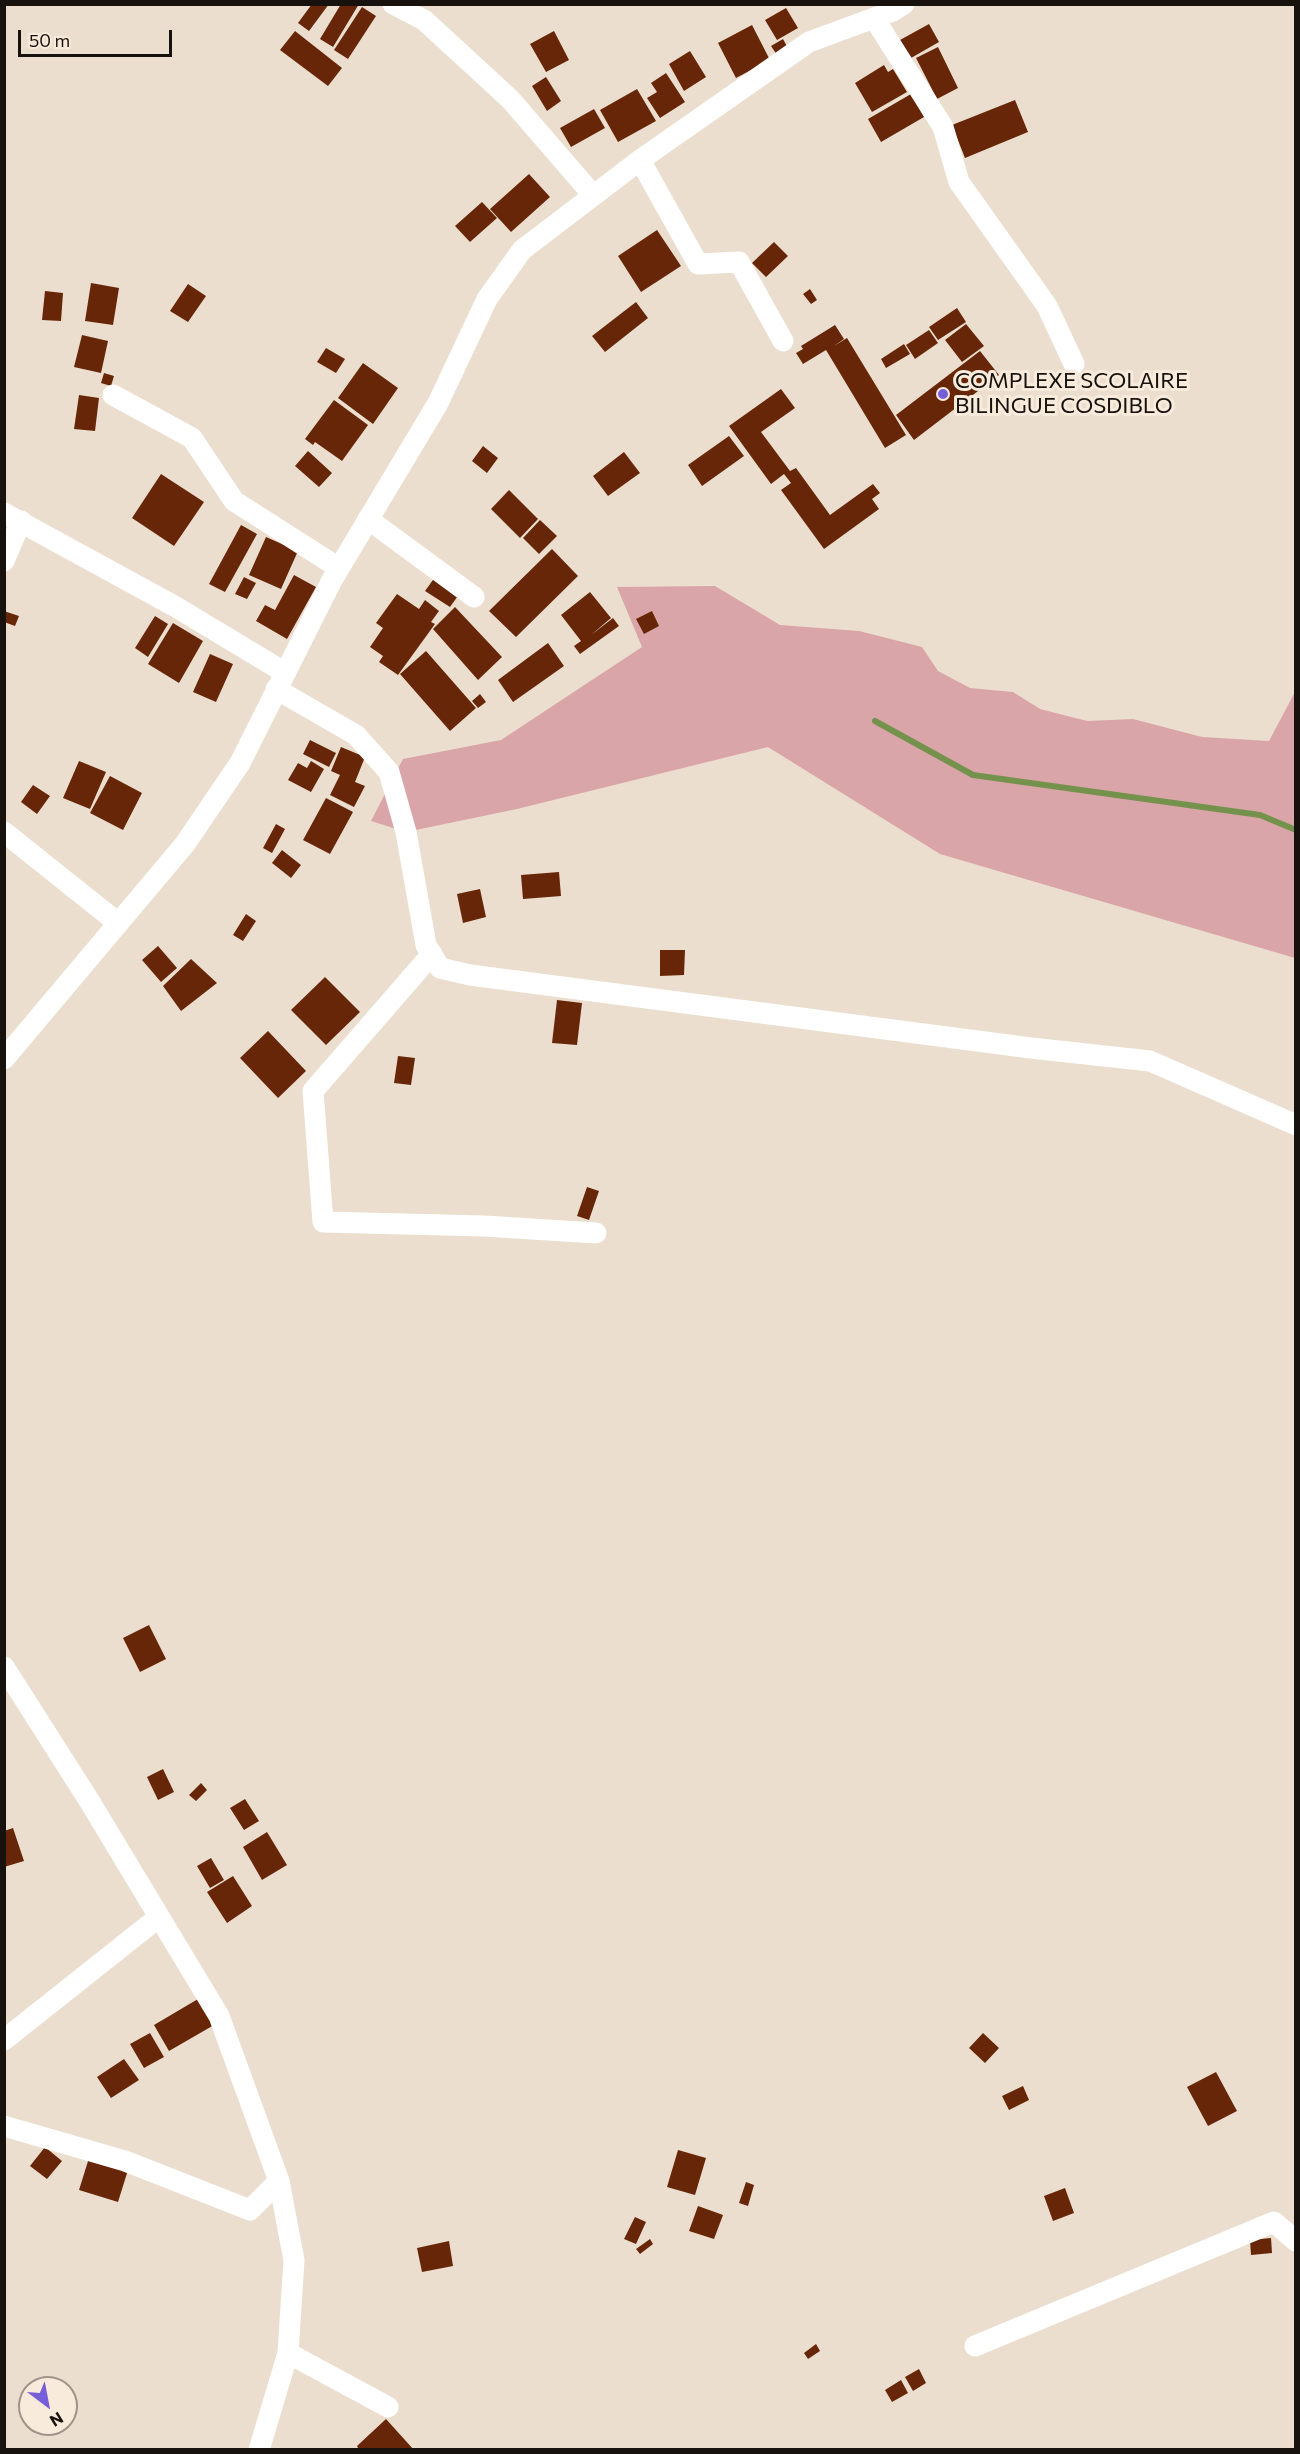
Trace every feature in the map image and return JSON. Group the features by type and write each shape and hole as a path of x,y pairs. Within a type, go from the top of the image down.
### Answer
{"street":[{"path":"393,4 424,20 510,99 593,195"},
{"path":"4,1059 11,1037 118,923 185,844 240,763 339,568 438,403 487,299 522,250 640,160 809,42 889,10 943,127 958,182 1047,306 1074,364"},
{"path":"640,160 698,264 739,262 783,341"},
{"path":"113,394 192,438 234,501 339,568"},
{"path":"4,561 13,517 176,607 356,735 389,772 406,832 426,945 440,968 470,975 1031,1048 1150,1061 1296,1125"},
{"path":"368,519 474,597"},
{"path":"4,832 118,923"},
{"path":"432,954 313,1091 323,1222 484,1226 596,1233"},
{"path":"4,1667 219,2016 279,2181 294,2260 288,2353 259,2450"},
{"path":"4,2040 159,1917"},
{"path":"4,2126 125,2161 250,2210 279,2181"},
{"path":"975,2346 1274,2222 1296,2241"},
{"path":"288,2353 388,2407"}],"shaded area":[{"path":"715,586 780,625 859,631 922,647 938,671 970,688 1013,692 1040,709 1087,721 1133,719 1202,737 1269,741 1295,692 1295,958 940,854 768,747 517,809 406,832 371,821 403,759 501,740 642,647 617,587"}],"building":[{"path":"312,4 329,4 309,31 298,23"},
{"path":"341,4 359,4 333,47 320,39"},
{"path":"362,7 376,16 348,59 334,50"},
{"path":"786,8 798,28 777,40 765,20"},
{"path":"929,24 939,42 911,58 900,40"},
{"path":"752,25 770,60 736,78 718,43"},
{"path":"295,31 342,68 328,86 280,50"},
{"path":"554,31 569,60 546,72 530,44"},
{"path":"783,39 790,52 779,58 771,46"},
{"path":"938,47 958,88 937,99 916,58"},
{"path":"690,51 706,77 684,91 669,64"},
{"path":"884,65 888,72 893,69 907,92 872,112 855,83"},
{"path":"666,73 685,102 660,118 647,98 657,92 651,83"},
{"path":"546,77 561,101 547,111 532,86"},
{"path":"637,89 656,121 618,142 600,110"},
{"path":"911,94 924,117 881,142 868,119"},
{"path":"1015,100 1028,132 965,158 952,125"},
{"path":"594,109 605,128 571,147 560,128"},
{"path":"529,174 550,197 511,232 490,209"},
{"path":"482,202 497,218 470,242 455,226"},
{"path":"657,230 681,266 641,292 618,256"},
{"path":"774,242 788,256 766,277 752,263"},
{"path":"91,283 119,288 113,325 85,321"},
{"path":"188,284 206,296 188,322 170,311"},
{"path":"810,289 817,300 811,304 803,294"},
{"path":"45,291 63,293 61,321 42,320"},
{"path":"636,302 648,318 605,352 592,336"},
{"path":"957,308 966,322 938,340 929,327"},
{"path":"966,324 984,346 962,362 945,340"},
{"path":"835,325 844,339 834,346 847,338 906,435 885,448 826,350 803,364 796,353 803,349 801,346"},
{"path":"929,330 938,343 915,359 906,345"},
{"path":"82,335 108,341 101,373 74,367"},
{"path":"904,344 910,354 886,368 881,359"},
{"path":"326,348 345,359 336,373 317,362"},
{"path":"980,351 999,375 914,440 896,415"},
{"path":"363,363 398,388 373,424 338,398"},
{"path":"104,373 114,376 111,386 101,383"},
{"path":"781,389 795,408 761,432 790,471 796,468 830,515 873,484 880,493 872,499 879,509 824,549 781,490 791,483 784,474 771,484 729,426"},
{"path":"79,395 99,398 95,431 74,429"},
{"path":"334,400 368,425 342,461 315,442 313,445 305,439"},
{"path":"729,436 744,456 702,486 688,465"},
{"path":"483,446 498,458 487,473 472,461"},
{"path":"308,451 332,473 319,487 295,466"},
{"path":"624,452 640,473 608,496 593,476"},
{"path":"161,474 204,502 174,546 132,518"},
{"path":"509,490 538,519 520,538 491,509"},
{"path":"540,520 557,536 539,554 523,538"},
{"path":"241,525 257,534 225,592 209,584"},
{"path":"266,537 298,551 281,589 249,575"},
{"path":"552,549 578,576 516,637 489,611"},
{"path":"294,575 316,587 287,639 256,621 265,605 275,610"},
{"path":"244,577 256,583 247,599 235,594"},
{"path":"435,577 460,593 450,607 425,591"},
{"path":"590,592 611,618 591,635 613,618 619,626 580,654 574,646 581,641 561,615"},
{"path":"397,594 419,609 425,600 439,611 431,622 435,624 398,675 379,662 383,656 370,647 383,628 376,623"},
{"path":"455,607 502,657 478,680 433,629"},
{"path":"4,611 19,616 15,626 4,622"},
{"path":"652,611 659,626 644,634 636,619"},
{"path":"155,616 168,624 148,657 135,648"},
{"path":"173,623 203,641 179,683 148,664"},
{"path":"548,643 564,666 513,702 498,680"},
{"path":"426,651 476,708 450,731 400,674"},
{"path":"210,654 233,664 216,702 193,692"},
{"path":"480,694 486,702 478,708 472,701"},
{"path":"310,740 336,753 329,767 303,754"},
{"path":"341,747 365,757 355,782 365,786 354,807 330,795 340,775 331,771"},
{"path":"79,761 106,772 90,809 63,798"},
{"path":"311,761 324,769 311,792 288,780 298,763 307,768"},
{"path":"110,776 142,793 123,830 90,813"},
{"path":"33,785 50,796 37,814 21,802"},
{"path":"326,798 353,812 330,854 303,840"},
{"path":"276,824 285,829 272,853 263,848"},
{"path":"282,850 301,865 291,878 272,863"},
{"path":"559,872 561,896 523,899 521,875"},
{"path":"480,889 486,917 463,923 457,894"},
{"path":"246,914 256,921 243,941 233,935"},
{"path":"158,946 177,968 161,982 142,960"},
{"path":"660,950 685,950 684,975 660,976"},
{"path":"191,959 217,983 181,1011 163,986"},
{"path":"325,977 360,1012 326,1045 291,1010"},
{"path":"557,1000 582,1003 577,1045 552,1043"},
{"path":"268,1031 306,1071 278,1098 240,1058"},
{"path":"398,1056 415,1058 411,1085 394,1083"},
{"path":"587,1187 599,1191 589,1220 577,1216"},
{"path":"149,1625 166,1659 140,1672 123,1638"},
{"path":"163,1769 174,1792 158,1800 147,1777"},
{"path":"201,1783 207,1790 196,1801 189,1795"},
{"path":"245,1799 259,1821 244,1830 230,1808"},
{"path":"13,1828 24,1861 4,1867 4,1831"},
{"path":"267,1832 287,1865 262,1880 243,1847"},
{"path":"211,1858 224,1880 210,1888 197,1866"},
{"path":"233,1876 252,1906 227,1923 207,1892"},
{"path":"198,1999 214,2025 169,2051 154,2025"},
{"path":"150,2033 164,2057 144,2068 130,2044"},
{"path":"983,2033 999,2048 985,2063 969,2048"},
{"path":"124,2059 139,2080 111,2098 97,2077"},
{"path":"1216,2072 1237,2111 1208,2126 1187,2087"},
{"path":"1023,2086 1029,2100 1009,2110 1002,2096"},
{"path":"45,2147 62,2161 47,2179 30,2166"},
{"path":"678,2150 706,2158 695,2195 667,2187"},
{"path":"89,2158 128,2170 118,2202 79,2190"},
{"path":"746,2182 754,2185 748,2206 739,2203"},
{"path":"1065,2188 1074,2213 1053,2221 1044,2196"},
{"path":"698,2206 723,2215 714,2239 689,2231"},
{"path":"635,2217 646,2222 636,2244 624,2239"},
{"path":"1271,2238 1272,2253 1251,2255 1250,2240"},
{"path":"650,2239 653,2244 640,2254 636,2249"},
{"path":"449,2241 453,2266 422,2272 417,2248"},
{"path":"816,2344 820,2351 808,2359 804,2353"},
{"path":"919,2369 926,2383 913,2391 905,2377"},
{"path":"901,2380 908,2393 892,2402 885,2390"},
{"path":"386,2419 414,2450 359,2450 357,2446"}],"waterway":[{"path":"875,721 973,775 1260,815 1296,830"}],"place":[{"name":"COMPLEXE SCOLAIRE BILINGUE COSDIBLO","path":"943,394"}]}
